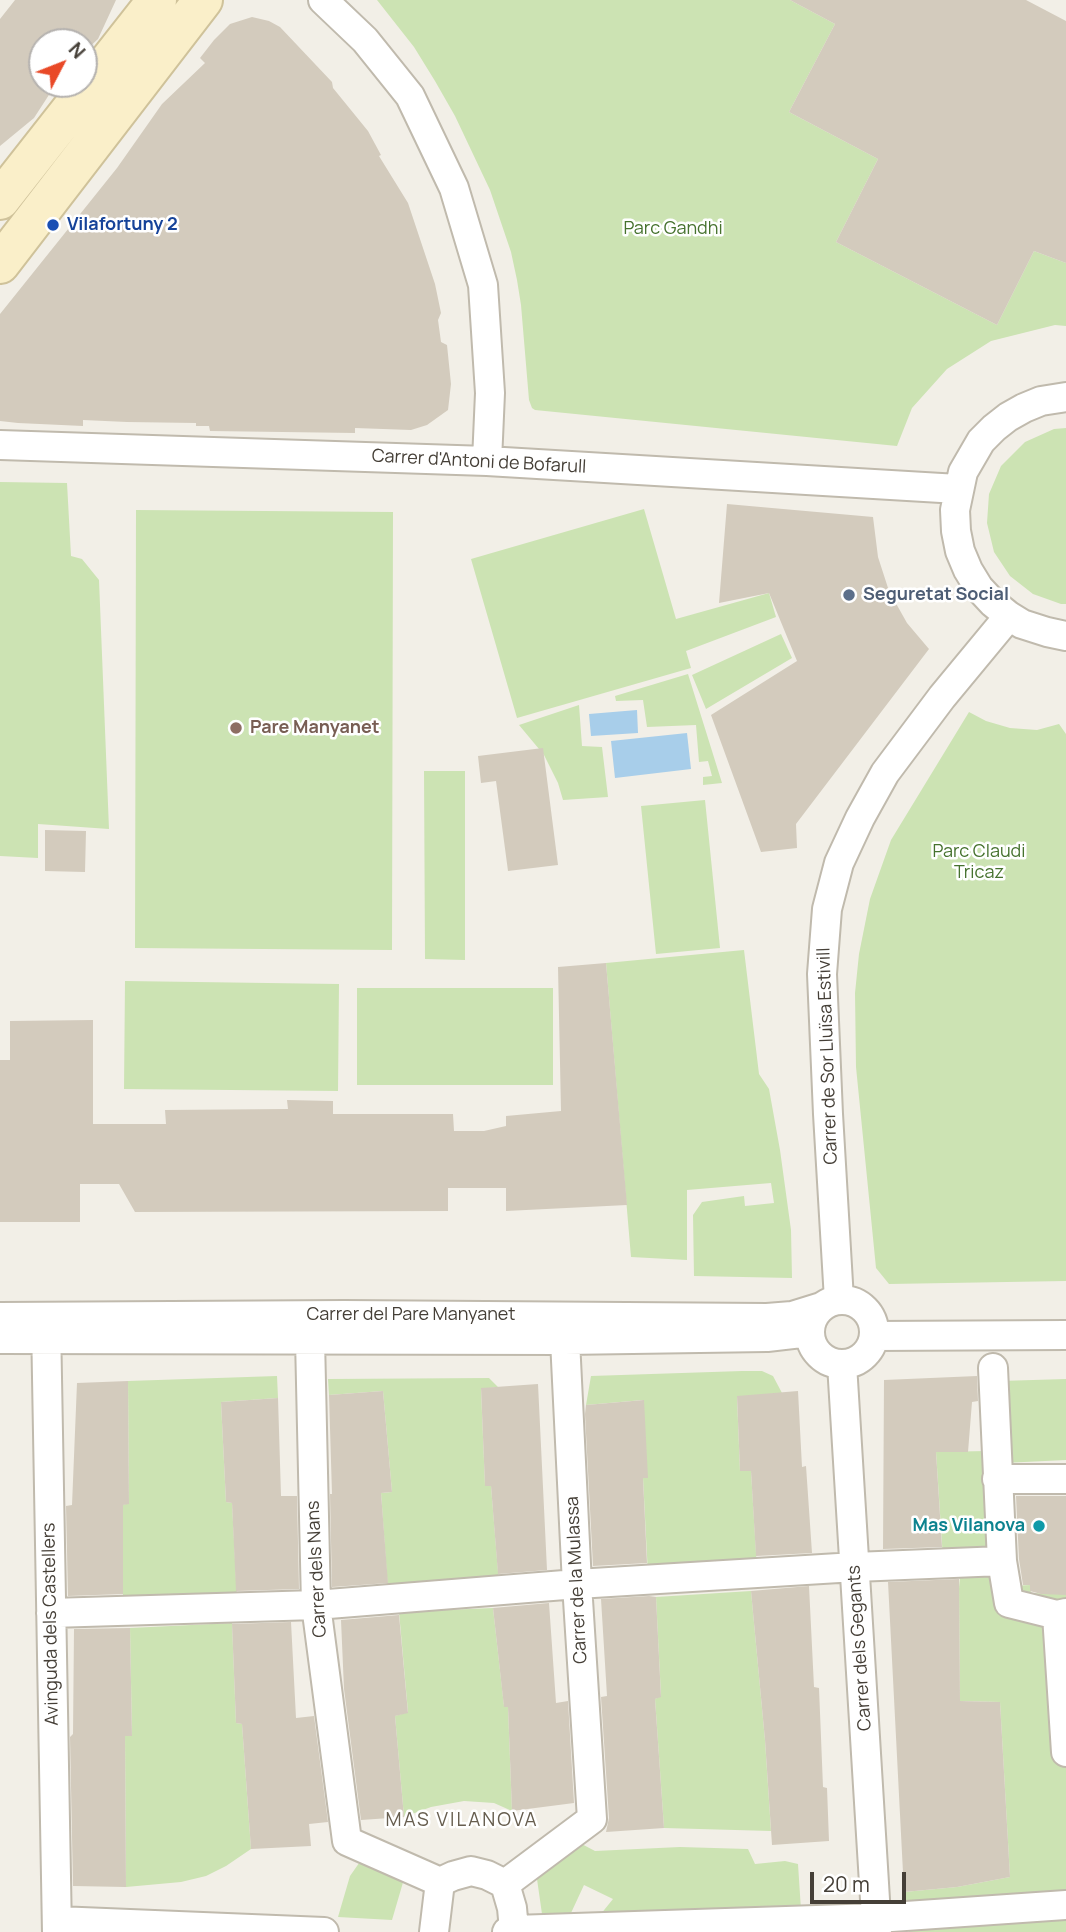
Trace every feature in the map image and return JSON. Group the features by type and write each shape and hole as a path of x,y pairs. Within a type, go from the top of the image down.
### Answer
{"main road":[{"path":"0,200 157,0"},
{"path":"0,264 202,0"}],"street":[{"path":"323,0 365,40 411,96 454,188 483,285 490,394 487,461"},
{"path":"1066,397 1041,401 1008,416 981,441 963,472 955,510 960,551 979,588 1009,616 1035,629 1066,636"},
{"name":"Carrer d'Antoni de Bofarull","path":"0,445 487,461 958,489"},
{"name":"Carrer de Sor Lluïsa Estivill","path":"823,1313 829,1128 822,974 827,909 839,863 860,818 886,773 942,697 1009,616"},
{"path":"849,1300 865,1310 874,1327 874,1336 867,1353 860,1359 842,1364 832,1363 816,1351 812,1342 823,1313 849,1300"},
{"name":"Carrer del Pare Manyanet","path":"0,1339 46,1328 384,1315 767,1318 823,1313"},
{"name":"Carrer del Pare Manyanet","path":"0,1317 46,1328 310,1339 565,1340 767,1337 823,1313"},
{"name":"Avinguda dels Castellers","path":"46,1328 57,1926"},
{"path":"874,1336 1066,1335"},
{"name":"Carrer dels Nans","path":"310,1339 316,1605 347,1841 440,1882"},
{"name":"Carrer de la Mulassa","path":"505,1885 592,1819 565,1340"},
{"name":"Carrer dels Gegants","path":"842,1364 877,1925"},
{"path":"993,1368 1002,1561 1009,1603 1062,1614 1066,1752"},
{"path":"998,1479 1066,1479"},
{"path":"51,1613 316,1605 577,1584 1002,1561"},
{"path":"434,1932 440,1882 471,1871 487,1875 505,1885 512,1908 510,1931 877,1925 1066,1905"},
{"path":"57,1926 324,1932"}],"green space":[{"name":"Parc Gandhi","path":"377,0 790,0 835,24 789,112 878,159 836,242 997,325 1034,251 1066,263 1066,326 1055,325 991,341 947,369 912,408 897,446 535,410 529,400 517,280 511,252 490,190 435,81 414,47"},
{"path":"1066,428 1066,604 1061,604 1033,594 1010,576 994,552 987,523 989,494 1001,466 1025,442 1054,429"},
{"path":"0,482 67,483 71,556 82,559 99,580 109,829 38,824 38,858 0,856"},
{"path":"644,509 676,619 769,593 776,617 686,651 691,668 517,718 471,559"},
{"path":"136,510 393,512 392,950 135,948"},
{"path":"781,634 792,658 706,709 692,675"},
{"path":"688,674 722,783 703,785 703,777 712,776 708,761 699,762 696,725 647,727 643,700 616,701 615,696"},
{"path":"579,705 582,746 602,747 608,797 563,800 544,755 519,725"},
{"name":"Parc Claudi Tricaz","path":"969,712 986,721 1010,728 1037,730 1059,724 1066,734 1066,1281 889,1284 876,1268 856,1067 855,993 859,954 870,899 891,840"},
{"path":"424,771 465,771 465,960 425,959"},
{"path":"705,800 720,948 656,954 641,806"},
{"path":"744,950 759,1074 769,1089 780,1150 791,1230 792,1278 694,1276 693,1215 702,1202 744,1196 745,1206 774,1203 771,1183 687,1190 687,1260 631,1257 606,963"},
{"path":"125,981 339,984 338,1091 124,1089"},
{"path":"357,988 553,988 553,1085 357,1085"},
{"path":"762,1371 773,1376 782,1393 737,1397 740,1471 751,1471 757,1569 648,1575 643,1478 643,1400 586,1405 591,1376"},
{"path":"277,1376 278,1398 221,1402 226,1502 232,1503 237,1598 123,1606 123,1505 129,1503 128,1381"},
{"path":"489,1378 498,1387 481,1389 485,1485 491,1486 499,1584 388,1590 381,1493 392,1492 383,1391 329,1395 328,1379"},
{"path":"1066,1379 1066,1460 1003,1463 1000,1381"},
{"path":"987,1451 993,1552 943,1559 936,1452"},
{"path":"1009,1571 1012,1586 1030,1585 1031,1593 1066,1594 1066,1932 909,1932 904,1892 957,1887 1010,1877 1000,1702 960,1701 959,1588 960,1577"},
{"path":"751,1591 771,1831 664,1828 655,1699 661,1696 656,1597"},
{"path":"493,1608 504,1706 508,1707 512,1811 494,1803 464,1801 431,1807 404,1817 395,1716 408,1712 399,1612"},
{"path":"232,1623 236,1723 242,1724 251,1849 206,1876 181,1882 126,1887 125,1736 132,1735 130,1628"},
{"path":"576,1841 595,1851 680,1847 748,1849 755,1864 785,1861 798,1864 801,1910 596,1920 613,1899 584,1885 571,1913 561,1919 542,1914 537,1879"},
{"path":"364,1856 404,1879 392,1920 338,1917 350,1876"}],"water":[{"path":"637,710 638,733 591,736 589,714"},
{"path":"687,733 691,769 615,778 611,741"}],"building":[{"path":"15,0 116,0 98,39 98,28 28,28 28,98 47,98 34,118 0,146 0,19"},
{"path":"790,0 1026,0 1066,21 1066,263 1034,251 997,325 836,242 878,159 789,112 835,24"},
{"path":"252,17 280,27 332,82 333,88 368,131 381,155 379,156 408,203 435,284 441,313 438,320 441,342 447,345 451,384 448,410 427,425 411,430 355,428 355,433 210,431 209,426 196,426 196,423 83,420 83,426 0,421 0,314 117,168 162,104 205,63 200,58 214,40 230,24"},
{"path":"727,504 873,517 878,557 889,591 907,623 929,649 796,824 797,848 761,852 711,715 797,661 769,593 719,603"},
{"path":"543,748 558,865 508,871 496,781 481,783 478,756"},
{"path":"45,830 86,831 85,872 45,871"},
{"path":"606,963 627,1205 506,1211 506,1188 448,1188 448,1211 135,1212 119,1184 80,1184 80,1222 0,1222 0,1060 10,1060 10,1021 93,1020 93,1124 166,1124 165,1110 288,1109 287,1100 333,1101 333,1114 453,1114 454,1131 484,1131 506,1126 506,1116 561,1111 558,967"},
{"path":"977,1376 978,1401 972,1402 968,1452 936,1452 942,1547 883,1549 884,1380"},
{"path":"128,1381 129,1504 123,1505 123,1594 68,1596 66,1506 72,1505 77,1383"},
{"path":"538,1384 547,1570 498,1574 491,1486 485,1486 481,1388"},
{"path":"383,1391 392,1492 381,1493 388,1583 332,1587 329,1395"},
{"path":"798,1391 802,1467 806,1466 812,1553 756,1556 751,1471 740,1471 737,1396"},
{"path":"278,1398 281,1496 297,1496 299,1589 236,1591 232,1503 226,1502 221,1402"},
{"path":"644,1400 648,1478 643,1478 647,1563 593,1566 586,1405"},
{"name":"Mas Vilanova","path":"1016,1496 1066,1496 1066,1595 1041,1594 1030,1591 1030,1585 1023,1585"},
{"path":"959,1579 960,1701 1000,1702 1010,1877 957,1887 904,1892 888,1582"},
{"path":"809,1586 814,1687 819,1688 823,1787 827,1788 829,1841 772,1845 751,1591"},
{"path":"656,1597 661,1697 655,1699 664,1828 606,1832 609,1818 601,1697 607,1696 601,1599"},
{"path":"549,1603 556,1703 568,1701 574,1803 512,1811 508,1707 504,1707 493,1608"},
{"path":"399,1615 408,1713 395,1716 404,1817 361,1820 344,1689 341,1620"},
{"path":"291,1622 296,1718 314,1716 328,1822 309,1824 311,1846 251,1849 242,1724 236,1723 232,1624"},
{"path":"130,1628 132,1736 125,1736 126,1887 73,1886 70,1737 73,1734 74,1629"}],"place":[{"name":"Vilafortuny 2","path":"53,225"},
{"name":"Seguretat Social","path":"849,595"},
{"name":"Pare Manyanet","path":"236,728"},
{"name":"Mas Vilanova","path":"1039,1526"}],"district":[{"name":"MAS VILANOVA","path":"462,1821"}]}
